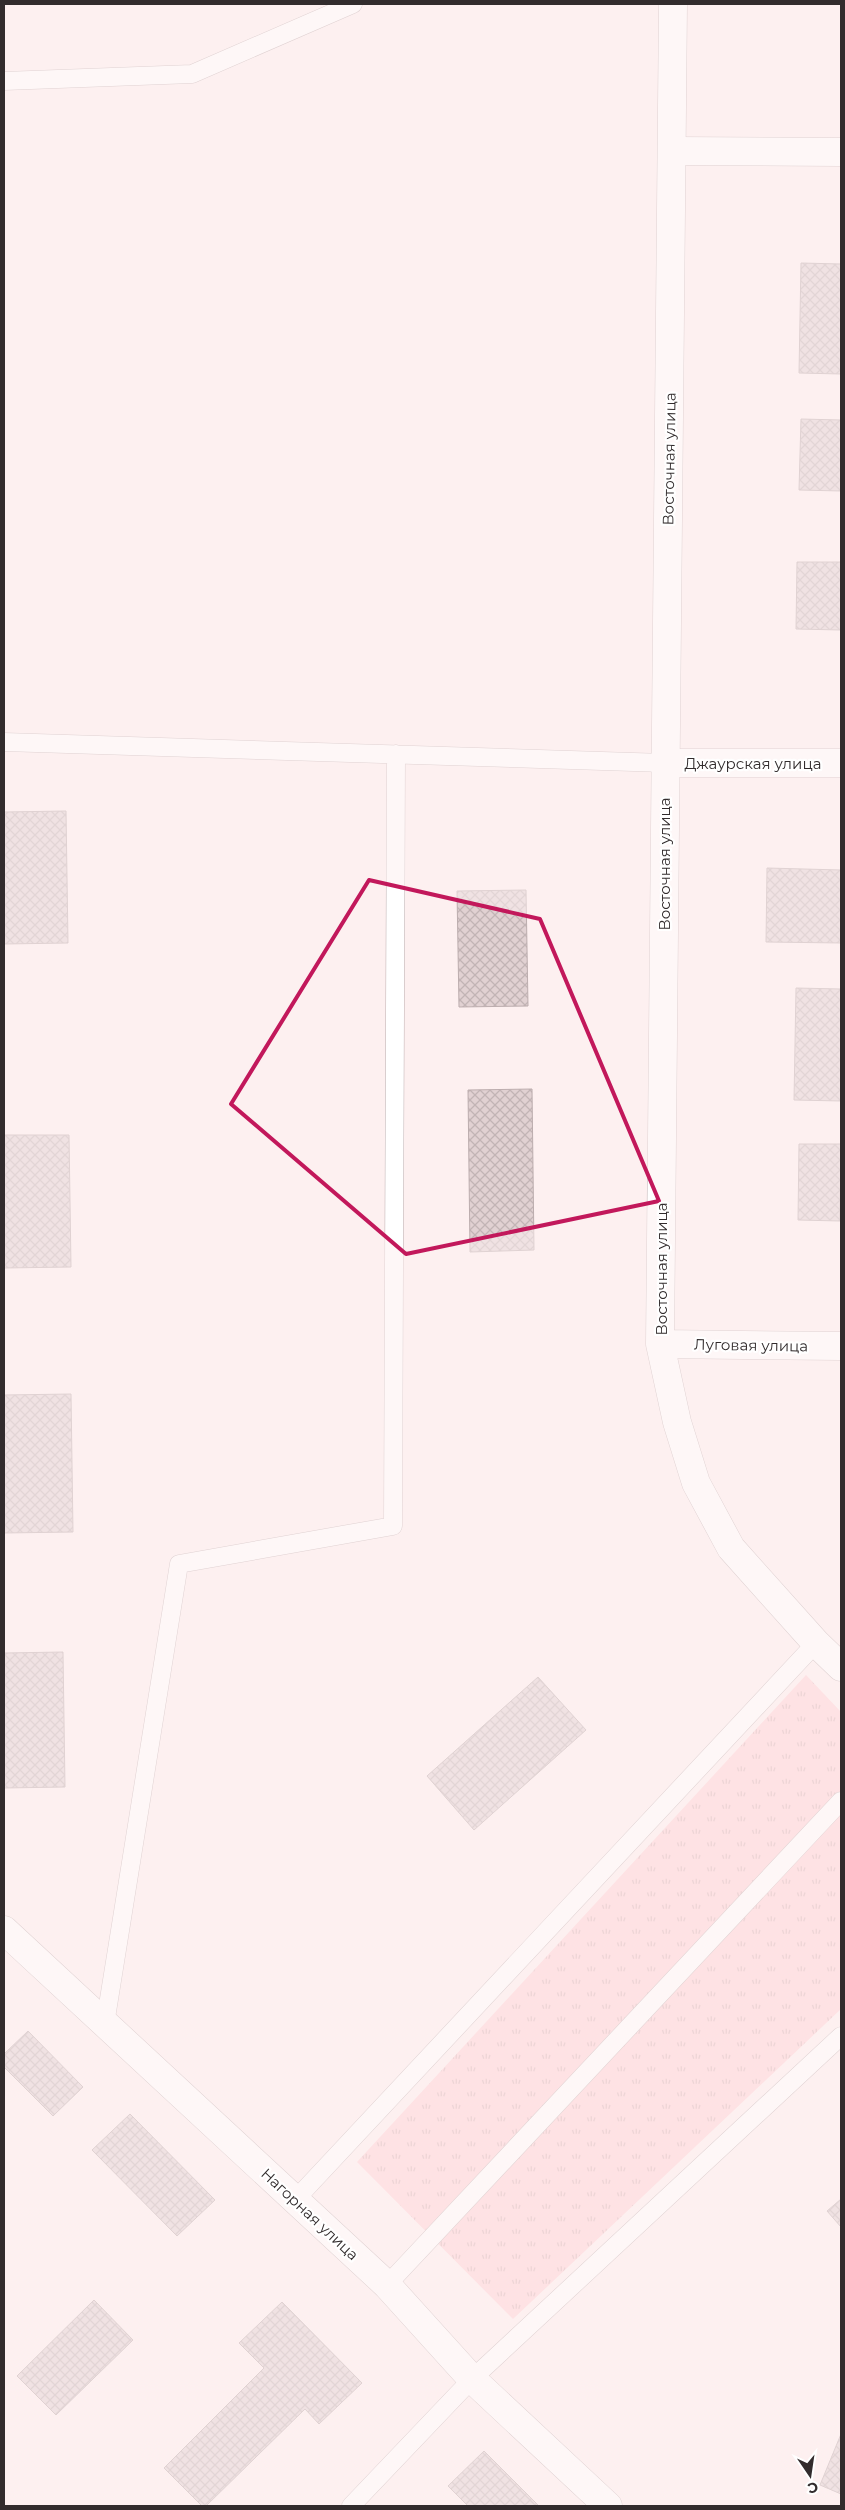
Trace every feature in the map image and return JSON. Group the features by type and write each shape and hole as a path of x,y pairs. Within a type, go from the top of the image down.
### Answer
{"main road":[{"name":"Восточная улица","path":"673,4 660,1344 677,1422 696,1483 731,1548 816,1643 841,1667"},
{"path":"673,151 841,152"},
{"name":"Джаурская улица","path":"665,763 841,763"},
{"name":"Луговая улица","path":"660,1344 841,1346"},
{"name":"Нагорная улица","path":"4,1930 387,2285 472,2379 608,2506"}],"lane":[{"path":"4,81 192,74 352,4"},
{"path":"4,742 665,763"},
{"path":"105,2024 180,1564 393,1526 396,754"},
{"path":"295,2200 816,1643"},
{"path":"387,2285 841,1801"},
{"path":"351,2506 472,2379 841,2036"}],"highlighted area":[{"path":"369,880 540,919 659,1201 406,1254 231,1104"}],"green space":[{"path":"806,1675 841,1712 841,2009 513,2319 357,2162"}],"building":[{"path":"801,263 841,264 841,374 799,373"},
{"path":"801,419 841,420 841,491 799,490"},
{"path":"797,562 841,562 841,630 796,629"},
{"path":"66,811 68,943 4,944 4,812"},
{"path":"767,868 841,870 841,943 766,942"},
{"path":"526,890 528,1006 459,1007 457,891"},
{"path":"796,988 841,989 841,1101 794,1100"},
{"path":"532,1089 534,1250 470,1252 468,1090"},
{"path":"4,1135 69,1135 71,1267 4,1268"},
{"path":"799,1144 841,1144 840,1221 798,1220"},
{"path":"71,1394 73,1532 4,1533 4,1395"},
{"path":"63,1652 65,1787 4,1788 4,1653"},
{"path":"538,1677 586,1730 474,1830 427,1776"},
{"path":"28,2031 83,2087 53,2116 4,2067 4,2054"},
{"path":"130,2114 215,2200 177,2236 92,2150"},
{"path":"841,2199 841,2227 827,2211"},
{"path":"94,2300 133,2340 56,2415 17,2376"},
{"path":"282,2302 362,2383 319,2424 305,2409 206,2506 202,2506 164,2468 264,2368 239,2343"},
{"path":"841,2434 841,2494 820,2485"},
{"path":"484,2451 539,2506 468,2506 448,2486"}]}
